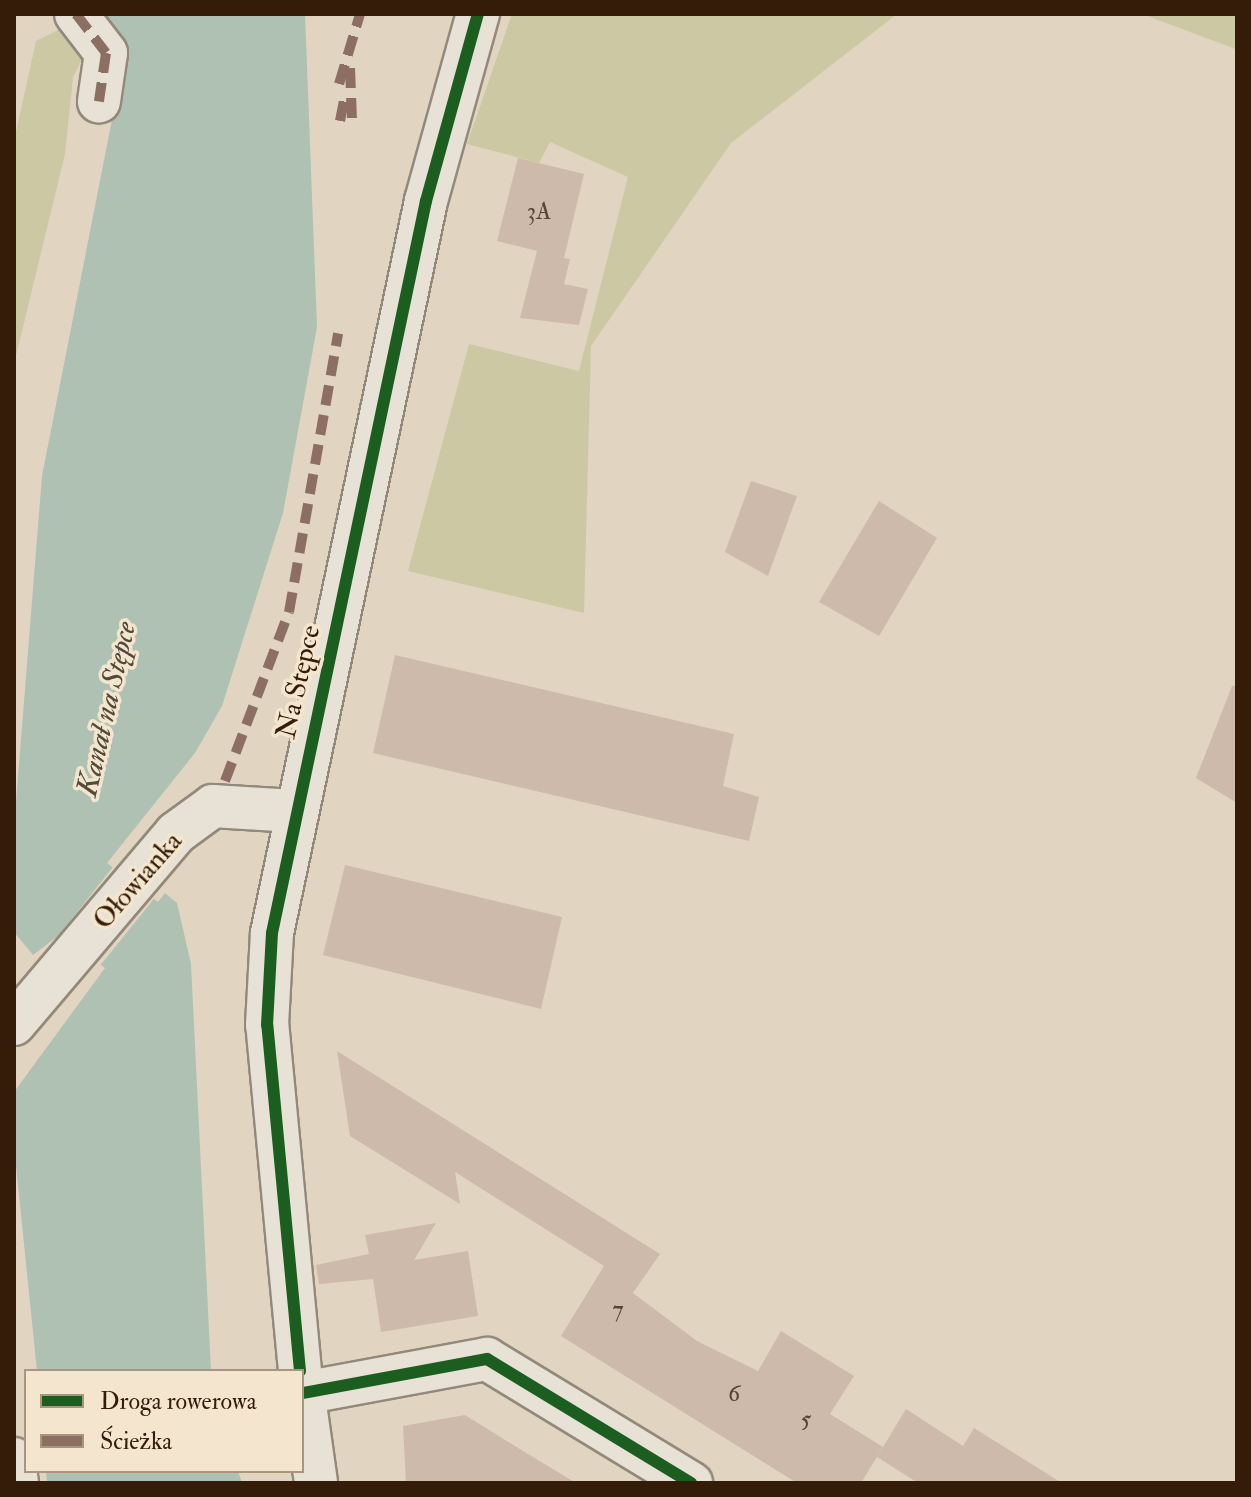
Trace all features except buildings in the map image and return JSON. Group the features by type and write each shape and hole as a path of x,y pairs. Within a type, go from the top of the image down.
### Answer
{"street":[{"path":"76,14 106,53 99,101"},
{"name":"Na Stępce","path":"301,1369 267,1025 272,933 294,811 426,201 478,14"},
{"name":"Ołowianka","path":"14,1024 176,833 213,806 294,811"},
{"path":"304,1382 487,1359 691,1483"},
{"name":"Na Stępce","path":"304,1396 316,1483"},
{"path":"14,1459 17,1483"}],"shaded area":[{"path":"512,14 897,14 731,143 591,346 584,613 408,571 469,344 579,371 628,177 550,142 539,163 467,144"},
{"path":"1142,14 1237,14 1237,50 1233,48"},
{"path":"68,25 85,53 73,77 65,154 14,364 14,141 36,41"}],"water":[{"name":"Kanał na Stępce","path":"96,14 305,14 317,327 283,513 222,706 195,753 107,863 158,902 165,893 177,903 191,964 211,1369 37,1369 14,1146 14,1092 105,968 59,935 33,955 14,932 14,827 42,476 119,84"},
{"path":"46,1473 239,1473 242,1483 47,1483"}],"pier":[{"path":"116,863 157,895 99,967 59,935"}],"marked path":[{"path":"76,14 106,53 99,101"},
{"path":"339,84 360,14"},
{"path":"350,68 352,120"},
{"path":"340,121 345,96"},
{"path":"225,781 289,612 338,333"}],"cycle path":[{"path":"300,1369 267,1025 272,933 426,201 478,14"},
{"path":"304,1393 487,1359 691,1483"}]}
